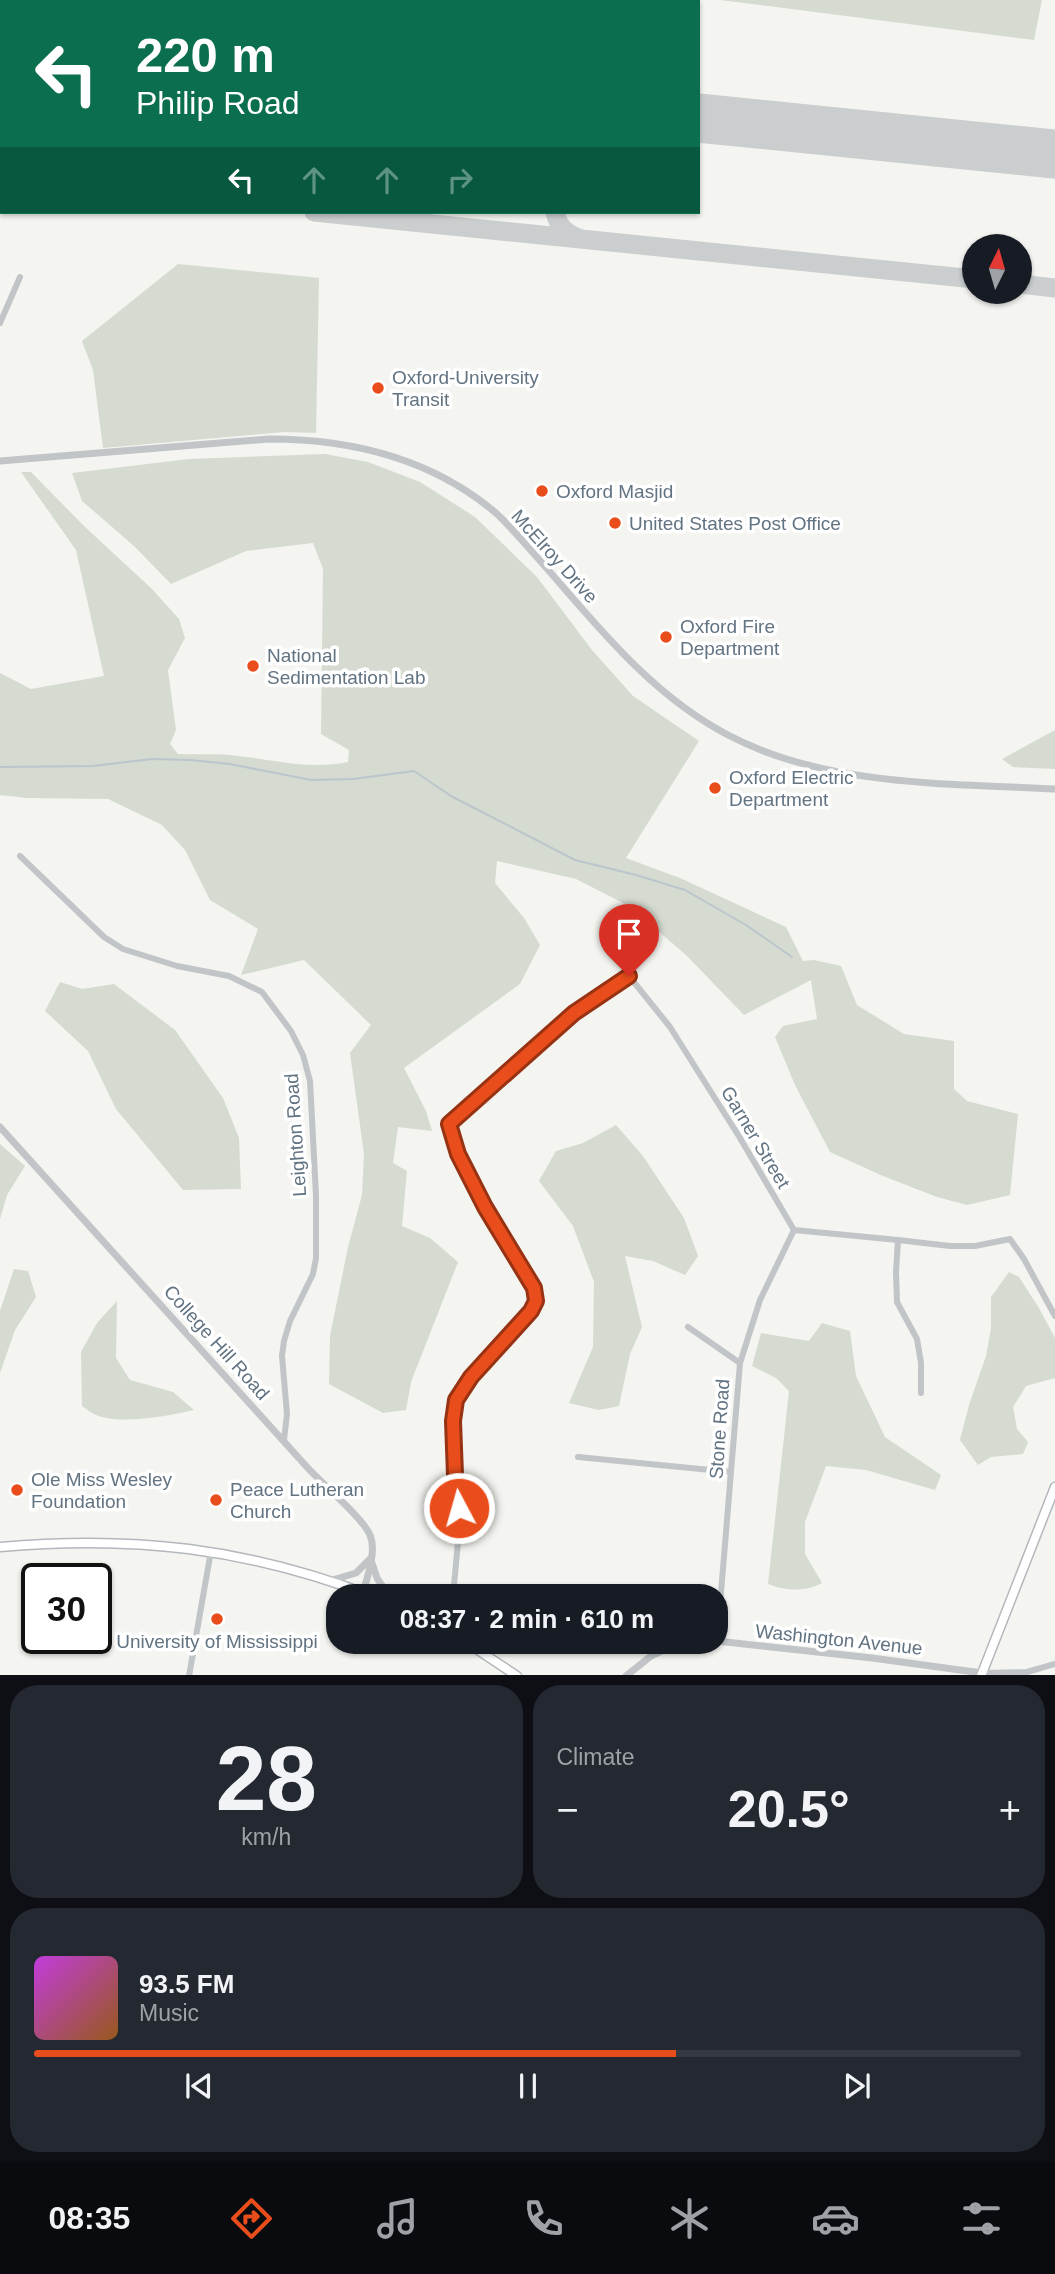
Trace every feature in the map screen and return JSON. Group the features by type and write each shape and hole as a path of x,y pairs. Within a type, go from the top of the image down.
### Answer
{"main road":[{"path":"982,1674 1055,1487"},
{"path":"0,1547 96,1542 153,1544 211,1551 286,1568 337,1584"},
{"path":"485,1654 517,1675"}],"street":[{"path":"0,323 20,277"},
{"name":"McElroy Drive","path":"0,461 269,439 305,439 371,449 410,462 452,482 495,513 620,651 654,684 686,710 729,736 773,755 824,770 889,779 1055,789"},
{"name":"Leighton Road","path":"20,856 104,937 123,949 152,959 229,976 262,992 291,1031 303,1055 310,1081 316,1195 316,1258 313,1274 290,1321 284,1341 282,1356 288,1414 285,1440"},
{"name":"Garner Street","path":"454,1584 459,1531 453,1421 456,1400 471,1377 531,1311 536,1301 534,1288 479,1197 458,1154 449,1124 574,1013 629,976 670,1027 794,1230"},
{"name":"College Hill Road","path":"0,1127 306,1466 363,1524 370,1535 373,1548 369,1584"},
{"path":"794,1230 950,1246 982,1246 1010,1239 1055,1316"},
{"name":"Stone Road","path":"722,1584 740,1363 760,1300 794,1230"},
{"path":"898,1240 897,1302 917,1339 921,1363 921,1393"},
{"path":"688,1327 740,1363"},
{"path":"578,1457 731,1472"},
{"path":"190,1675 211,1551"},
{"path":"328,1581 356,1573 371,1559 381,1584"},
{"name":"Washington Avenue","path":"728,1643 872,1658 982,1674 1027,1672 1055,1664"},
{"name":"Washington Avenue","path":"626,1675 654,1654"}],"shaded area":[{"path":"720,0 1042,0 1034,40"},
{"path":"178,264 319,278 316,433 284,432 103,448 93,370 82,341"},
{"path":"325,454 368,462 420,482 475,517 537,577 592,650 633,696 699,741 626,858 680,878 786,927 803,961 814,960 841,966 857,1005 904,1034 954,1041 954,1089 967,1101 1018,1114 1010,1195 967,1205 937,1197 830,1152 795,1085 775,1037 783,1026 817,1019 811,980 744,1015 686,955 629,906 576,879 497,861 495,883 524,918 540,945 520,984 404,1068 426,1111 432,1131 398,1127 393,1163 407,1171 402,1226 430,1238 458,1262 411,1382 406,1410 383,1413 329,1384 330,1336 348,1247 362,1195 364,1154 350,1053 371,1025 304,960 241,975 258,929 210,900 185,850 162,825 108,799 0,795 0,673 31,689 104,676 76,550 21,472 31,472 152,589 179,619 185,638 168,670 176,730 170,744 178,754 230,755 306,765 348,762 349,750 321,734 323,569 313,543 246,551 171,584 134,546 82,501 72,473 189,459"},
{"path":"1055,730 1055,769 1013,767 1002,759"},
{"path":"60,982 82,989 114,984 175,1030 223,1098 239,1138 241,1189 183,1190 116,1109 88,1051 45,1011"},
{"path":"616,1125 643,1156 684,1218 698,1256 685,1275 653,1261 625,1256 642,1327 630,1354 619,1406 599,1410 569,1403 593,1347 594,1282 573,1226 539,1181 556,1151 583,1143"},
{"path":"0,1144 25,1166 7,1195 0,1219"},
{"path":"14,1269 28,1271 36,1297 15,1330 0,1373 0,1311"},
{"path":"1009,1272 1019,1277 1055,1338 1055,1378 1026,1386 1013,1407 1017,1429 1028,1442 1023,1454 991,1457 978,1465 960,1440 986,1356 991,1328 991,1297"},
{"path":"117,1301 116,1358 130,1380 173,1392 194,1410 158,1417 118,1419 96,1415 82,1406 81,1352 97,1323"},
{"path":"822,1323 850,1331 856,1376 885,1437 941,1475 935,1490 866,1470 826,1466 805,1522 805,1554 822,1583 809,1588 788,1589 768,1584 789,1391 776,1378 752,1366 761,1333 809,1341"}],"waterway":[{"path":"0,767 93,766 152,759 190,760 230,764 311,780 353,779 414,771 451,796 575,860 685,890 746,925 792,957"}],"taxiway":[{"path":"334,214 962,278"},
{"path":"556,214 563,228 578,238"},
{"path":"1032,285 1055,288"}],"runway":[{"path":"700,118 1055,154"}],"place":[{"name":"Oxford-University Transit","path":"378,388"},
{"name":"Oxford Masjid","path":"542,491"},
{"name":"United States Post Office","path":"615,523"},
{"name":"Oxford Fire Department","path":"666,637"},
{"name":"National Sedimentation Lab","path":"253,666"},
{"name":"Oxford Electric Department","path":"715,788"},
{"name":"Ole Miss Wesley Foundation","path":"17,1490"},
{"name":"Peace Lutheran Church","path":"216,1500"},
{"name":"University of Mississippi","path":"217,1619"}],"route":[{"path":"459,1508 453,1421 456,1400 471,1377 531,1311 536,1301 534,1288 485,1207 458,1154 449,1124 574,1013 629,976"}]}
